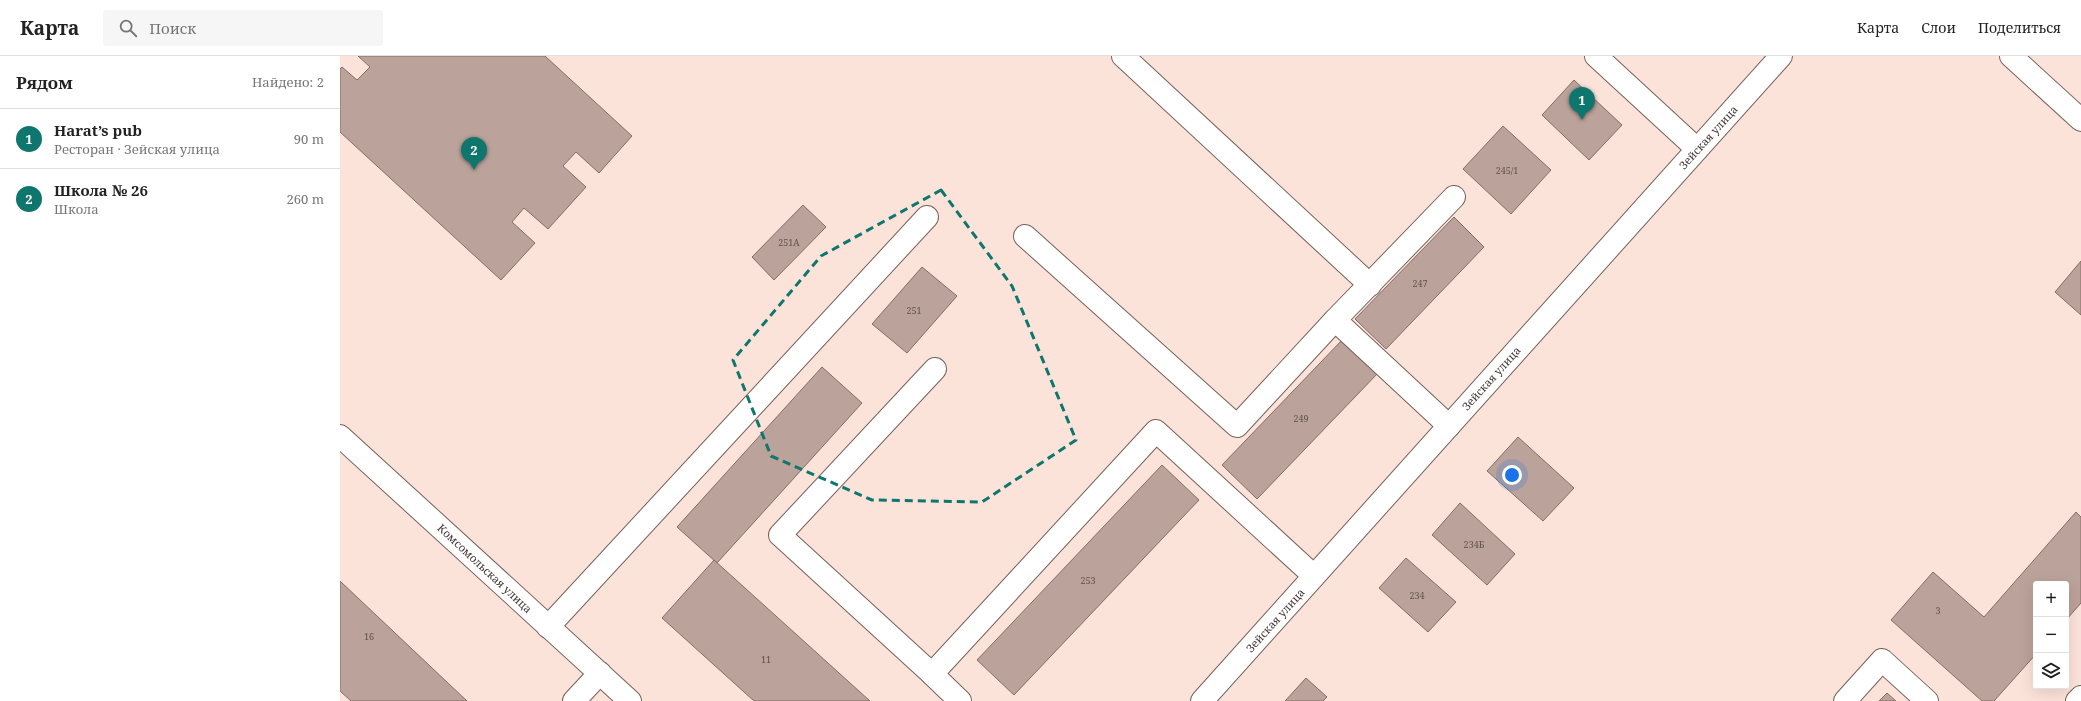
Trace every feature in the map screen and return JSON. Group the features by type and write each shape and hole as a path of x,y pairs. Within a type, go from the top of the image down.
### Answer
{"street":[{"path":"1123,56 1370,285"},
{"path":"1596,56 1697,149"},
{"name":"Зейская улица","path":"1202,701 1781,56"},
{"path":"2011,56 2081,120"},
{"path":"1025,236 1237,426 1454,197"},
{"path":"548,627 927,217"},
{"path":"1336,320 1449,426"},
{"path":"935,369 780,535 960,701"},
{"path":"932,674 1156,431 1314,576"},
{"name":"Комсомольская улица","path":"340,436 630,701"},
{"path":"1845,701 1882,660 1927,701"},
{"path":"574,701 600,673"},
{"path":"2077,701 2081,697"}],"highlighted area":[{"path":"941,190 1012,286 1076,440 982,502 872,500 771,456 733,360 821,256"}],"building":[{"path":"358,56 545,56 632,136 599,173 576,152 563,166 586,187 548,229 524,208 512,222 535,243 501,280 340,132 340,69 342,67 357,80 370,67"},
{"path":"1574,80 1622,125 1589,160 1542,115"},
{"path":"1503,126 1551,170 1511,214 1463,169"},
{"path":"803,205 826,227 774,280 752,257"},
{"path":"1454,217 1484,247 1386,349 1355,319"},
{"path":"2081,261 2081,315 2055,292"},
{"path":"922,267 957,296 907,353 872,324"},
{"path":"1344,338 1379,372 1257,499 1222,465"},
{"path":"822,367 862,403 717,563 677,527"},
{"path":"1518,437 1574,488 1543,521 1487,471"},
{"path":"1162,465 1199,500 1014,695 977,660"},
{"path":"1460,503 1515,554 1487,585 1432,535"},
{"path":"2076,512 2081,517 2081,603 2069,617 2069,581 2033,581 2033,657 1994,701 1982,701 1891,620 1933,572 1984,617"},
{"path":"1406,558 1456,602 1428,632 1379,588"},
{"path":"714,560 870,701 754,701 662,618"},
{"path":"340,581 467,701 351,701 340,691"},
{"path":"1306,678 1327,697 1323,701 1285,701"},
{"path":"1887,693 1896,701 1879,701"}],"place":[{"name":"Harat’s pub","path":"1582,120"},
{"name":"Школа № 26","path":"474,170"}]}
